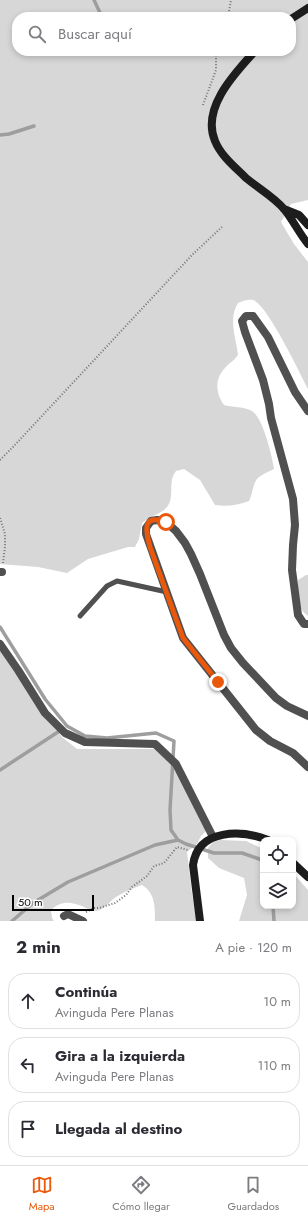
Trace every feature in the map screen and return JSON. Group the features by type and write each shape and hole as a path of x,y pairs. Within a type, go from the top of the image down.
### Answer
{"street":[{"path":"296,15 308,8"},
{"path":"251,56 225,86 218,101 212,116 212,130 215,141 221,152 233,166 284,208 299,215 308,225"},
{"path":"284,208 308,244"},
{"path":"308,411 295,392 268,337 253,316 246,316 242,321 263,380 271,418 293,499 295,524 292,570 298,615 304,624 308,624"},
{"path":"308,716 287,706 276,698 230,648 191,554 171,526 166,522 157,520 150,521 147,524 146,534 183,638 256,730 264,737 293,754 308,767"},
{"path":"0,644 45,713 65,734 85,742 156,744 176,764 213,837"},
{"path":"200,921 193,865 196,853 213,837 237,834 252,835 260,838"},
{"path":"296,866 308,877"},
{"path":"64,916 68,914 83,921"}],"lane":[{"path":"80,616 107,586 117,581 167,592"}],"path":[{"path":"229,12 231,0"},
{"path":"203,105 216,70 216,56"},
{"path":"0,460 192,255 224,226"},
{"path":"0,518 5,534 5,547 1,572"},
{"path":"73,916 88,912 94,908 115,903 126,896 132,887 147,876 154,866 164,863 177,847 196,853"}],"shaded area":[{"path":"0,0 308,0 308,200 291,204 281,222 294,244 308,262 308,389 291,355 266,313 259,304 253,300 246,300 238,303 235,309 233,322 238,355 221,372 217,386 219,396 224,405 249,410 256,415 260,421 266,438 274,469 257,479 249,501 228,506 215,505 200,480 184,469 176,471 172,479 171,496 167,507 142,523 139,539 135,547 128,547 88,559 67,573 38,567 0,564"},
{"path":"308,575 308,616 299,605 297,595 298,580"},
{"path":"0,651 62,737 77,749 154,749 172,765 207,830 201,836 197,844 187,852 197,921 155,921 152,896 150,892 142,885 119,895 104,907 96,911 78,904 62,903 51,910 54,921 0,921"},
{"path":"220,840 246,841 260,848 260,909 296,909 296,876 308,890 308,921 239,921 247,895 244,878 219,868 208,858 208,848 213,842"}],"waterway":[{"path":"94,0 100,12"},
{"path":"0,135 9,134 34,126"},
{"path":"0,627 45,699 67,726 85,736 107,738 156,733 174,741 170,810 171,830 178,840 214,853 242,853 260,859"},
{"path":"0,770 61,730"},
{"path":"12,921 33,903 68,882 155,845 178,840"},
{"path":"273,909 274,921"}],"route":[{"path":"166,522 157,520 150,521 147,524 146,534 150,547 183,638 218,682"}]}
